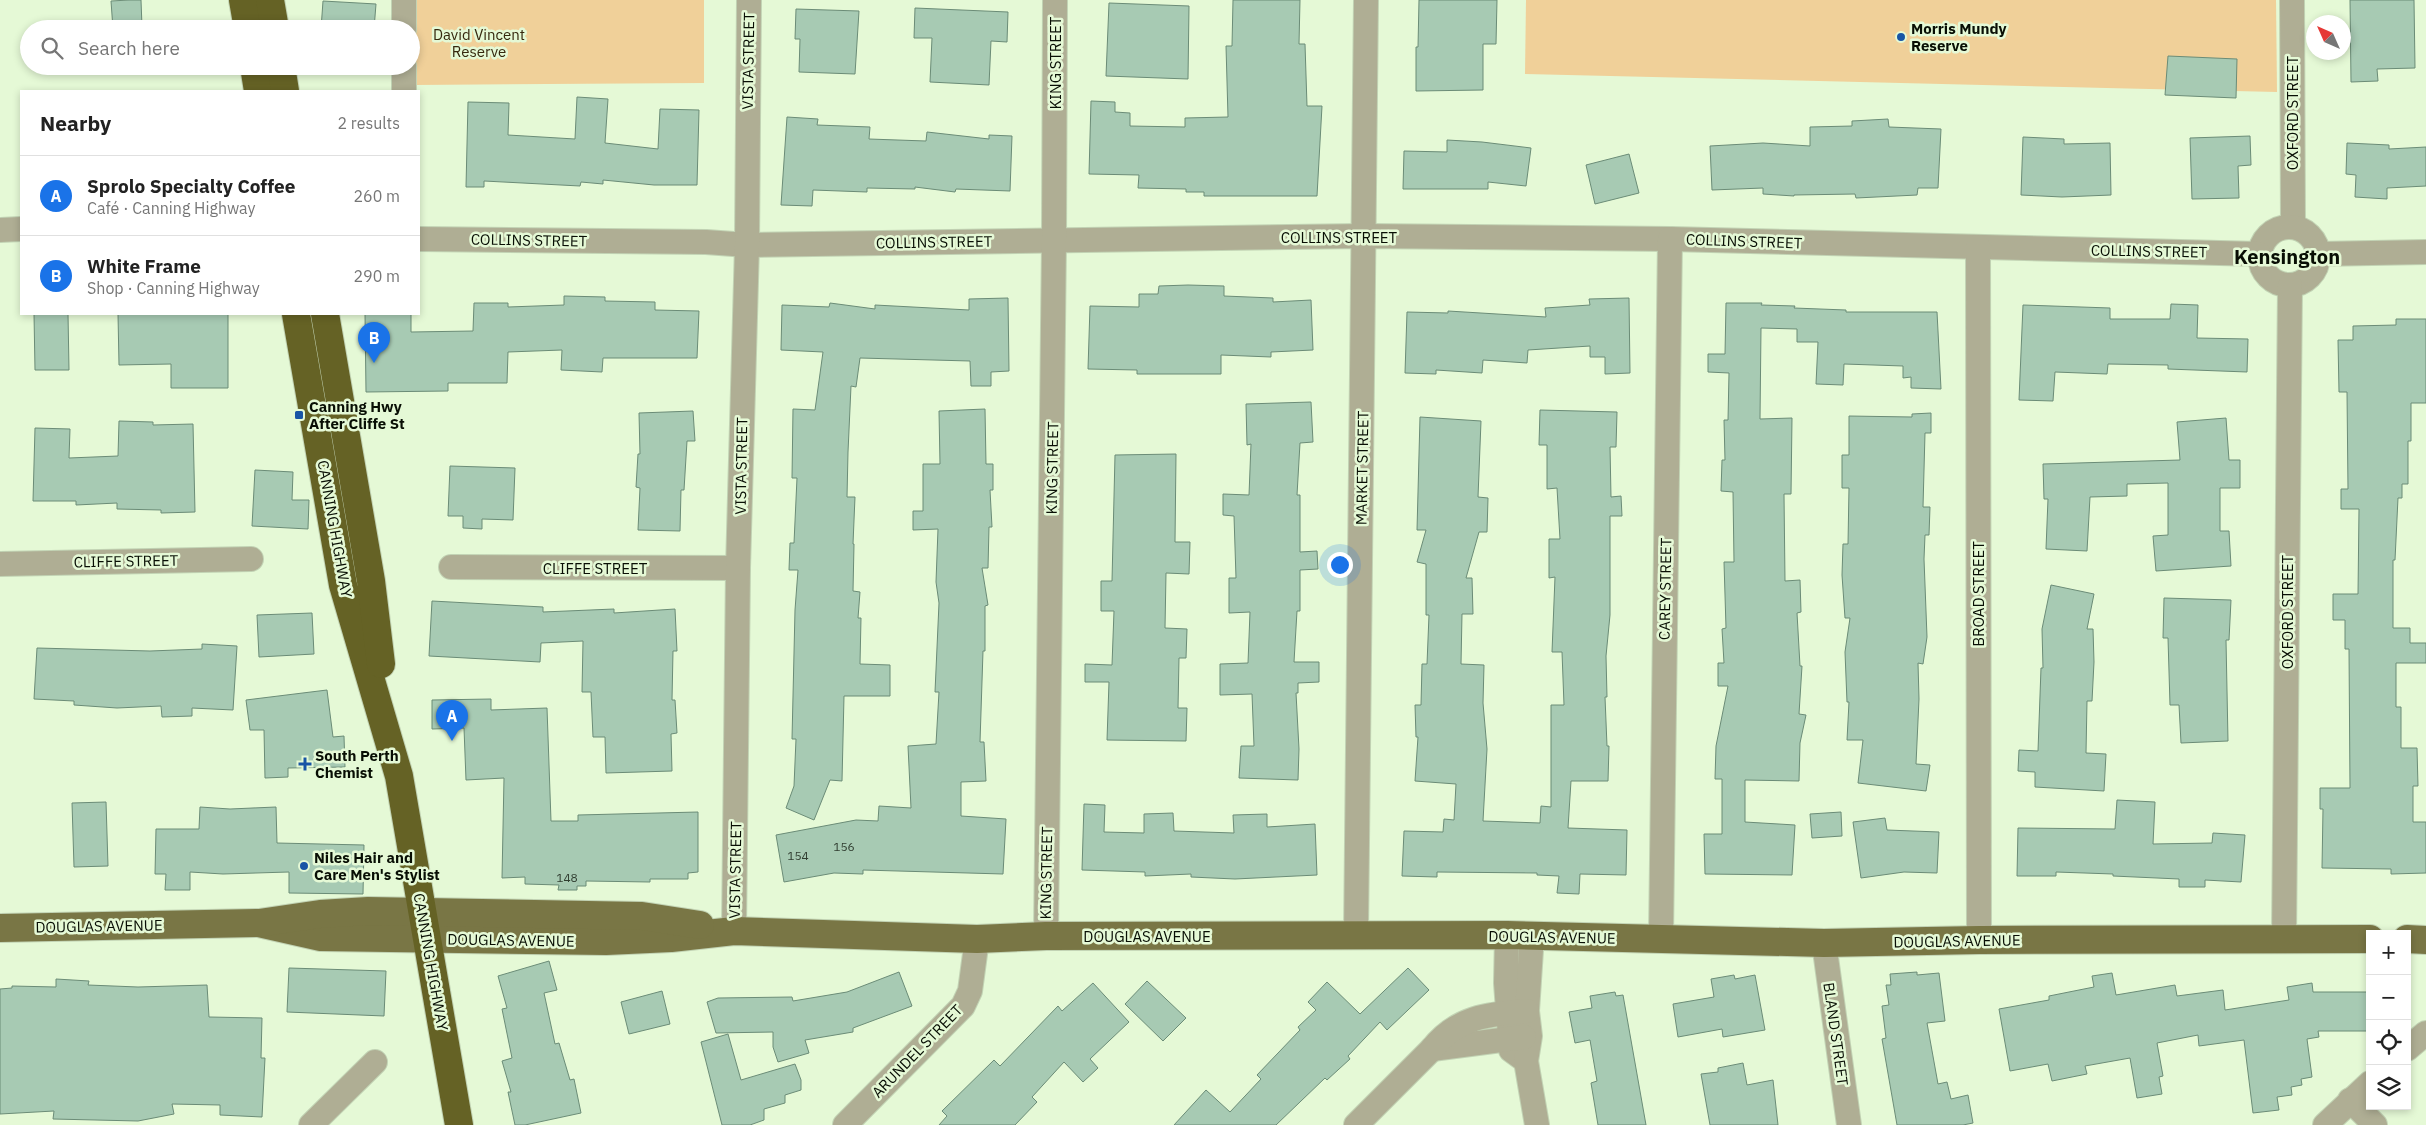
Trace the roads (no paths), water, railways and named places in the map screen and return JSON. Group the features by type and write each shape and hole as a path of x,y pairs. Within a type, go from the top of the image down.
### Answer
{"highway":[{"path":"243,0 246,20"},
{"path":"270,0 273,20"},
{"path":"255,75 258,90"},
{"path":"282,75 285,90"},
{"name":"CANNING HIGHWAY","path":"296,315 343,585 399,776 459,1125"},
{"name":"CANNING HIGHWAY","path":"325,315 370,581 390,740"}],"main road":[{"name":"DOUGLAS AVENUE","path":"0,928 259,923 320,914 368,911 426,926 642,916 734,931 976,939 1046,936 1520,935 1824,943 1979,940 2366,939"},
{"path":"2411,939 2426,940"}],"street":[{"path":"404,0 404,20"},
{"name":"VISTA STREET","path":"734,931 738,568 746,245 749,0"},
{"name":"KING STREET","path":"1046,936 1055,0"},
{"name":"MARKET STREET","path":"1356,936 1366,0"},
{"name":"OXFORD STREET","path":"2292,0 2293,227"},
{"path":"404,75 404,90"},
{"path":"2293,227 2305,231 2314,241 2318,254 2315,269 2304,280 2290,285 2274,281 2262,270 2259,254 2264,239 2277,228 2293,227"},
{"path":"0,230 20,229"},
{"name":"COLLINS STREET","path":"420,239 706,242 746,245 1363,236 1670,239 2259,254"},
{"name":"CAREY STREET","path":"1661,938 1670,239"},
{"name":"BROAD STREET","path":"1978,247 1979,940"},
{"path":"2318,254 2426,252"},
{"name":"OXFORD STREET","path":"2284,939 2290,285"},
{"name":"CLIFFE STREET","path":"0,564 251,559"},
{"name":"CLIFFE STREET","path":"451,567 738,568"},
{"path":"1520,935 1518,1012 1520,1037 1537,1125"},
{"name":"ARUNDEL STREET","path":"845,1125 963,1006 970,991 976,939"},
{"name":"BLAND STREET","path":"1824,943 1848,1125"},
{"path":"1356,1125 1432,1049 1443,1035 1470,1019 1518,1012"},
{"path":"2411,1046 2426,1033"},
{"path":"1432,1049 1520,1037"},
{"path":"311,1125 375,1062"},
{"path":"2326,1125 2366,1086"},
{"path":"2350,1100 2375,1125"}],"place":[{"name":"Morris Mundy Reserve","path":"1901,37"},
{"name":"White Frame","path":"374,363"},
{"name":"Canning Hwy After Cliffe St","path":"299,415"},
{"name":"Sprolo Specialty Coffee","path":"452,741"},
{"name":"South Perth Chemist","path":"305,764"},
{"name":"Niles Hair and Care Men's Stylist","path":"304,866"}],"district":[{"name":"Kensington","path":"2287,256"}],"park label":[{"name":"David Vincent Reserve","path":"479,42"}]}
